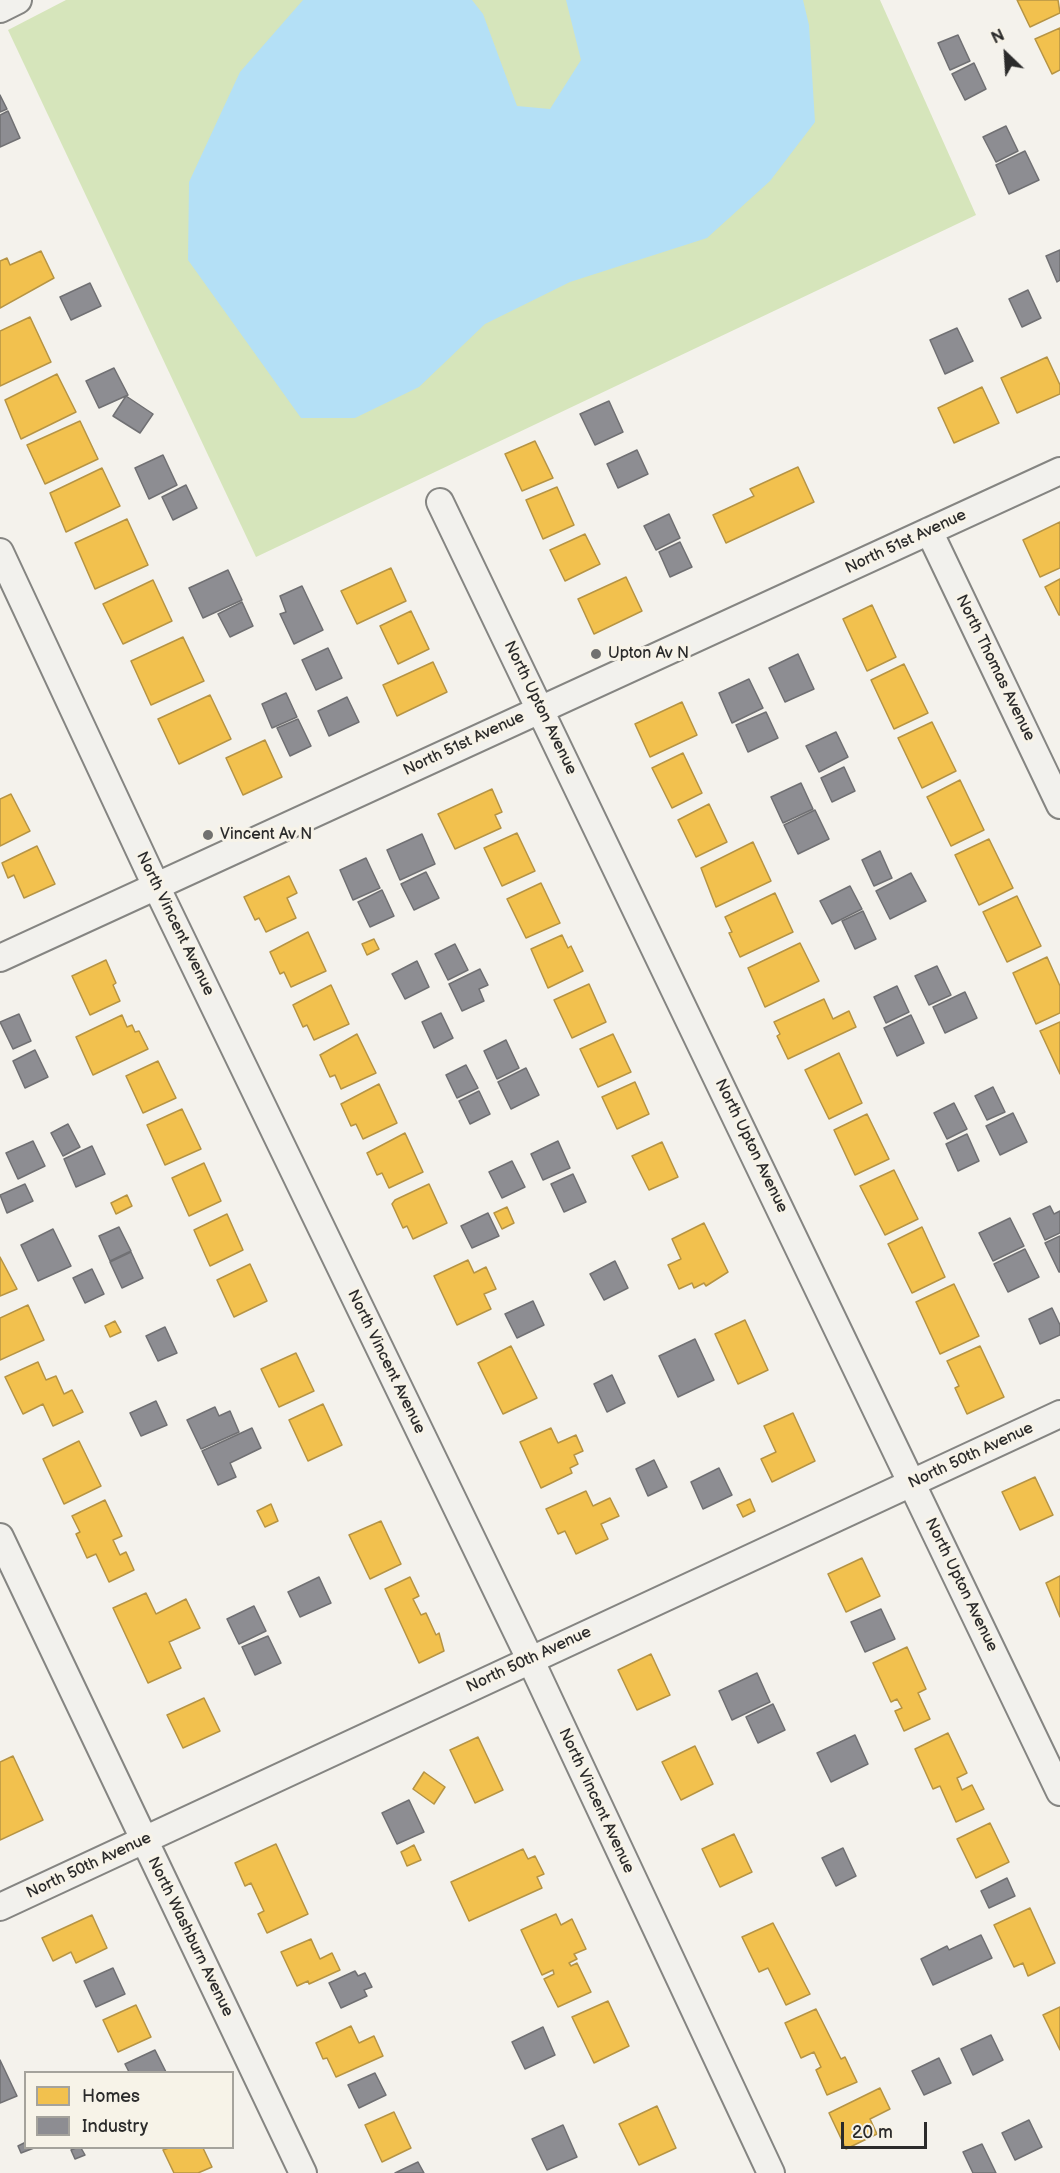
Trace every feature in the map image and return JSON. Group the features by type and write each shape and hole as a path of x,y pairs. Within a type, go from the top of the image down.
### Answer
{"street":[{"path":"0,9 18,0"},
{"name":"North 51st Avenue","path":"0,958 1060,471"},
{"name":"North Upton Avenue","path":"440,502 1060,1792"},
{"name":"North Thomas Avenue","path":"929,531 1060,805"},
{"name":"North Vincent Avenue","path":"0,552 156,886 530,1659 771,2173"},
{"name":"North 50th Avenue","path":"0,1907 1060,1414"},
{"name":"North Washburn Avenue","path":"0,1537 303,2173"}],"green space":[{"path":"66,0 880,0 976,215 256,557 8,30"}],"water":[{"path":"303,0 472,0 483,14 517,106 550,109 581,60 566,0 803,0 809,25 815,122 770,181 707,238 570,282 485,324 419,387 355,418 301,418 188,260 189,182 240,72"}],"building: Homes":[{"path":"1017,0 1058,0 1060,13 1030,27"},
{"path":"1060,28 1060,70 1052,74 1035,39"},
{"path":"41,251 54,278 0,308 0,261 7,258 10,265"},
{"path":"30,317 51,362 0,386 0,331"},
{"path":"1047,357 1060,385 1060,394 1017,413 1001,378"},
{"path":"57,374 76,412 21,439 5,400"},
{"path":"982,387 999,423 954,443 938,408"},
{"path":"80,421 98,459 45,484 27,445"},
{"path":"535,441 553,478 522,491 505,454"},
{"path":"798,467 814,502 726,543 713,515 754,496 750,489"},
{"path":"102,468 120,506 66,532 50,493"},
{"path":"557,487 574,525 543,539 526,500"},
{"path":"127,519 148,565 95,589 75,543"},
{"path":"1060,522 1060,568 1040,577 1023,540"},
{"path":"585,534 600,564 565,581 550,550"},
{"path":"391,568 406,601 357,624 341,591"},
{"path":"626,577 642,611 594,634 578,599"},
{"path":"1060,579 1060,615 1059,615 1045,587"},
{"path":"153,580 172,621 123,644 103,604"},
{"path":"872,605 896,657 867,671 843,619"},
{"path":"411,611 429,649 398,664 380,626"},
{"path":"183,637 204,681 151,705 131,661"},
{"path":"433,662 447,692 397,716 383,685"},
{"path":"904,664 928,713 894,729 871,680"},
{"path":"210,695 231,739 179,764 158,719"},
{"path":"682,702 697,735 650,757 635,724"},
{"path":"932,722 956,771 922,788 898,738"},
{"path":"265,740 282,777 243,795 226,758"},
{"path":"683,753 702,793 672,808 652,768"},
{"path":"960,780 984,830 951,846 927,797"},
{"path":"492,789 502,812 495,815 501,828 455,849 438,814"},
{"path":"11,794 30,831 0,846 0,799"},
{"path":"709,804 727,842 696,857 678,820"},
{"path":"517,833 535,871 502,886 484,848"},
{"path":"989,839 1013,888 979,905 955,855"},
{"path":"753,842 771,881 716,907 701,868"},
{"path":"37,846 55,884 24,898 14,875 8,878 2,863"},
{"path":"289,876 297,893 287,898 296,918 266,932 259,918 255,920 244,897"},
{"path":"541,883 560,923 526,938 507,899"},
{"path":"775,893 793,932 740,957 729,933 732,932 725,917"},
{"path":"1017,896 1041,946 1007,962 983,912"},
{"path":"308,932 326,971 291,987 284,972 280,974 270,952"},
{"path":"562,935 568,948 571,946 583,971 548,988 531,949"},
{"path":"374,939 379,949 367,955 362,944"},
{"path":"800,943 819,981 765,1007 748,968"},
{"path":"1047,957 1060,986 1060,1013 1036,1024 1013,973"},
{"path":"106,960 116,983 113,985 120,1001 90,1015 72,976"},
{"path":"589,984 606,1022 572,1038 554,1000"},
{"path":"331,985 349,1024 314,1040 307,1025 303,1027 293,1005"},
{"path":"824,999 833,1019 849,1011 856,1027 788,1059 777,1036 780,1034 774,1022"},
{"path":"122,1015 127,1027 132,1025 135,1032 139,1031 148,1049 93,1075 76,1037"},
{"path":"1060,1022 1060,1074 1040,1031"},
{"path":"357,1034 376,1073 341,1089 335,1075 330,1077 320,1055"},
{"path":"613,1034 631,1072 598,1087 580,1049"},
{"path":"839,1053 862,1103 829,1119 805,1070"},
{"path":"158,1061 176,1098 143,1113 126,1076"},
{"path":"635,1082 649,1114 617,1129 602,1097"},
{"path":"379,1084 397,1123 363,1139 356,1124 351,1126 341,1104"},
{"path":"182,1109 201,1149 165,1165 147,1125"},
{"path":"867,1114 889,1159 855,1175 834,1130"},
{"path":"405,1133 423,1172 389,1188 382,1173 377,1175 367,1153"},
{"path":"662,1142 678,1177 649,1190 632,1156"},
{"path":"204,1163 221,1201 189,1216 172,1178"},
{"path":"894,1170 918,1219 885,1235 860,1186"},
{"path":"429,1184 447,1223 413,1239 407,1226 403,1228 392,1204 395,1200"},
{"path":"127,1195 132,1206 116,1214 111,1203"},
{"path":"507,1207 514,1223 502,1229 494,1213"},
{"path":"227,1214 243,1250 210,1266 194,1230"},
{"path":"704,1223 728,1272 706,1286 704,1283 694,1288 692,1283 679,1289 668,1265 681,1259 672,1239"},
{"path":"922,1227 945,1277 912,1293 888,1244"},
{"path":"0,1257 17,1289 0,1296"},
{"path":"468,1260 474,1273 486,1267 496,1289 484,1294 491,1309 457,1325 434,1276"},
{"path":"250,1264 267,1301 234,1317 217,1280"},
{"path":"954,1284 979,1336 940,1354 916,1302"},
{"path":"28,1305 44,1340 0,1360 0,1318"},
{"path":"745,1320 768,1370 738,1384 715,1334"},
{"path":"115,1321 121,1332 110,1337 105,1326"},
{"path":"511,1346 537,1398 503,1414 478,1363"},
{"path":"980,1346 1004,1397 967,1414 955,1388 959,1386 947,1361"},
{"path":"296,1353 314,1391 279,1407 261,1369"},
{"path":"38,1362 46,1380 56,1376 64,1394 72,1390 83,1412 53,1426 43,1404 23,1414 5,1377"},
{"path":"323,1404 342,1445 308,1461 289,1420"},
{"path":"793,1413 815,1461 772,1482 761,1459 776,1452 764,1426"},
{"path":"551,1428 558,1443 576,1435 583,1451 574,1455 578,1464 570,1468 572,1473 541,1488 520,1442"},
{"path":"79,1441 101,1486 64,1504 43,1459"},
{"path":"1035,1477 1053,1515 1020,1530 1002,1492"},
{"path":"586,1491 593,1506 610,1498 619,1516 601,1524 608,1539 576,1554 565,1531 558,1534 546,1509"},
{"path":"750,1499 755,1511 743,1517 737,1505"},
{"path":"105,1500 122,1536 113,1540 120,1555 126,1552 134,1570 109,1582 96,1554 87,1558 76,1534 80,1532 72,1516"},
{"path":"271,1504 278,1521 265,1527 257,1511"},
{"path":"381,1521 401,1564 370,1579 349,1535"},
{"path":"862,1558 880,1596 846,1612 828,1574"},
{"path":"1060,1576 1060,1617 1046,1583"},
{"path":"410,1577 419,1596 413,1599 421,1615 426,1613 436,1635 439,1633 444,1651 419,1663 385,1589"},
{"path":"146,1593 156,1614 186,1599 200,1628 169,1642 181,1668 148,1683 113,1608"},
{"path":"907,1647 926,1689 918,1693 930,1719 904,1731 895,1711 902,1708 897,1699 891,1702 873,1663"},
{"path":"651,1654 670,1695 637,1710 618,1670"},
{"path":"204,1698 220,1731 183,1748 167,1715"},
{"path":"948,1733 967,1773 957,1778 962,1790 972,1785 984,1809 956,1822 940,1786 933,1789 915,1749"},
{"path":"478,1737 503,1790 475,1803 450,1750"},
{"path":"695,1746 713,1784 681,1800 662,1762"},
{"path":"13,1756 43,1820 0,1840 0,1762"},
{"path":"424,1772 445,1787 434,1804 413,1789"},
{"path":"990,1823 1009,1862 976,1878 957,1839"},
{"path":"734,1834 752,1872 720,1887 702,1849"},
{"path":"276,1844 308,1914 267,1933 258,1914 264,1911 251,1883 245,1886 235,1863"},
{"path":"414,1845 421,1860 407,1866 401,1852"},
{"path":"523,1849 528,1859 535,1856 544,1874 537,1877 542,1888 469,1921 451,1882"},
{"path":"1030,1908 1055,1963 1028,1976 1023,1963 1014,1967 994,1925"},
{"path":"556,1914 561,1925 572,1919 586,1949 574,1954 577,1959 569,1963 571,1966 577,1963 591,1992 558,2007 544,1979 554,1974 553,1970 542,1975 521,1930"},
{"path":"92,1915 107,1948 76,1963 71,1952 53,1961 42,1938"},
{"path":"773,1923 810,1994 786,2005 768,1968 759,1972 742,1937"},
{"path":"311,1939 320,1959 332,1953 340,1970 309,1984 308,1981 297,1986 281,1952"},
{"path":"608,2001 629,2046 594,2063 572,2017"},
{"path":"136,2005 151,2037 118,2052 103,2020"},
{"path":"1060,2007 1060,2050 1043,2015"},
{"path":"816,2009 841,2059 845,2057 857,2082 827,2095 816,2070 821,2067 814,2052 801,2058 785,2023"},
{"path":"351,2026 359,2043 374,2036 383,2056 336,2077 327,2058 323,2059 316,2043"},
{"path":"880,2088 890,2109 870,2119 877,2134 846,2149 829,2113"},
{"path":"657,2106 676,2148 639,2165 619,2124"},
{"path":"394,2112 411,2148 382,2162 365,2125"},
{"path":"203,2149 212,2167 198,2173 174,2173 163,2150"}],"building: Industry":[{"path":"958,35 970,61 950,70 938,43"},
{"path":"974,63 986,89 965,100 952,74"},
{"path":"0,95 7,109 0,112"},
{"path":"8,111 20,138 0,147 0,115"},
{"path":"1006,126 1018,151 996,162 983,137"},
{"path":"1025,151 1039,180 1009,194 996,165"},
{"path":"1060,250 1060,280 1057,282 1046,256"},
{"path":"90,283 101,306 71,320 60,297"},
{"path":"1028,290 1041,318 1022,327 1009,299"},
{"path":"957,328 973,361 945,374 930,340"},
{"path":"114,368 128,395 99,408 86,381"},
{"path":"126,396 153,414 140,433 113,416"},
{"path":"609,401 623,432 595,445 580,414"},
{"path":"637,450 648,474 618,488 607,464"},
{"path":"163,455 177,485 149,499 135,468"},
{"path":"186,485 197,508 173,520 162,497"},
{"path":"669,514 680,538 656,550 644,526"},
{"path":"680,542 692,567 670,577 659,552"},
{"path":"228,570 242,600 203,618 189,588"},
{"path":"302,586 323,630 294,644 280,614 286,612 280,596"},
{"path":"242,602 253,626 230,637 218,614"},
{"path":"328,648 342,678 316,690 302,660"},
{"path":"798,654 814,689 785,702 769,668"},
{"path":"749,679 763,708 732,723 719,693"},
{"path":"286,693 297,717 272,728 262,704"},
{"path":"347,697 359,722 329,736 318,711"},
{"path":"766,712 778,738 748,752 736,725"},
{"path":"298,719 311,746 290,756 277,728"},
{"path":"836,732 848,757 819,772 806,746"},
{"path":"844,767 855,791 832,802 821,778"},
{"path":"801,783 813,809 783,823 771,797"},
{"path":"815,810 829,839 798,854 784,825"},
{"path":"422,834 435,864 400,880 387,850"},
{"path":"880,851 892,878 874,886 862,860"},
{"path":"366,858 380,888 353,900 340,870"},
{"path":"426,872 439,898 414,910 401,884"},
{"path":"911,873 926,901 890,919 876,891"},
{"path":"850,886 862,909 832,924 820,901"},
{"path":"382,890 394,916 370,927 358,902"},
{"path":"863,911 876,939 855,949 842,921"},
{"path":"455,944 468,970 448,980 435,954"},
{"path":"417,961 429,987 405,999 392,974"},
{"path":"937,966 951,995 929,1005 915,976"},
{"path":"480,969 488,985 479,989 484,1001 462,1011 449,984"},
{"path":"897,986 909,1012 886,1023 874,997"},
{"path":"965,992 977,1018 945,1033 933,1007"},
{"path":"441,1013 453,1038 434,1048 422,1022"},
{"path":"19,1014 31,1041 13,1049 0,1022"},
{"path":"911,1015 924,1043 897,1056 884,1028"},
{"path":"506,1040 519,1068 497,1079 484,1051"},
{"path":"35,1050 48,1077 25,1088 13,1061"},
{"path":"466,1065 478,1088 457,1098 446,1075"},
{"path":"526,1068 539,1095 511,1109 498,1082"},
{"path":"993,1087 1005,1112 987,1120 975,1096"},
{"path":"479,1091 490,1114 470,1124 459,1101"},
{"path":"954,1103 967,1129 947,1139 934,1113"},
{"path":"1013,1113 1027,1142 1000,1155 986,1126"},
{"path":"68,1124 80,1147 63,1156 51,1133"},
{"path":"967,1134 979,1161 958,1171 946,1144"},
{"path":"33,1141 45,1166 18,1179 6,1153"},
{"path":"558,1141 570,1168 543,1180 531,1154"},
{"path":"92,1146 105,1174 76,1187 64,1159"},
{"path":"512,1161 525,1187 502,1198 489,1172"},
{"path":"573,1174 586,1202 564,1212 551,1184"},
{"path":"25,1184 33,1201 7,1213 0,1195"},
{"path":"1050,1206 1054,1214 1060,1211 1060,1233 1045,1240 1033,1214"},
{"path":"488,1213 499,1236 472,1248 461,1226"},
{"path":"1010,1218 1024,1246 993,1261 979,1233"},
{"path":"119,1227 131,1251 110,1261 99,1236"},
{"path":"53,1229 71,1266 38,1281 21,1245"},
{"path":"1060,1236 1060,1272 1059,1272 1045,1243"},
{"path":"1025,1249 1039,1277 1008,1292 994,1264"},
{"path":"131,1252 143,1278 122,1288 110,1262"},
{"path":"615,1261 628,1288 604,1300 590,1274"},
{"path":"92,1269 104,1294 85,1303 73,1278"},
{"path":"533,1301 544,1325 517,1338 505,1314"},
{"path":"1052,1308 1060,1325 1060,1335 1040,1344 1029,1319"},
{"path":"165,1327 177,1353 158,1361 146,1336"},
{"path":"695,1339 714,1380 678,1397 659,1356"},
{"path":"612,1375 625,1403 607,1412 594,1384"},
{"path":"156,1401 167,1425 141,1436 130,1413"},
{"path":"215,1407 219,1416 230,1411 239,1432 201,1449 187,1420"},
{"path":"252,1428 261,1448 230,1463 236,1477 218,1485 202,1451"},
{"path":"654,1460 667,1487 648,1496 636,1469"},
{"path":"719,1468 732,1495 703,1509 691,1482"},
{"path":"319,1577 331,1603 300,1617 288,1592"},
{"path":"254,1606 266,1631 239,1644 227,1619"},
{"path":"881,1609 895,1639 865,1652 851,1622"},
{"path":"268,1636 281,1663 255,1675 242,1647"},
{"path":"757,1673 770,1702 732,1720 719,1691"},
{"path":"773,1704 785,1730 758,1743 746,1717"},
{"path":"855,1735 868,1764 831,1782 817,1753"},
{"path":"409,1800 424,1832 397,1844 382,1813"},
{"path":"843,1848 856,1876 836,1886 822,1858"},
{"path":"1007,1878 1015,1896 989,1908 981,1891"},
{"path":"981,1935 992,1958 933,1985 921,1959 947,1946 949,1950"},
{"path":"113,1968 125,1994 96,2007 84,1981"},
{"path":"355,1971 358,1976 365,1973 372,1987 364,1990 367,1996 341,2008 329,1983"},
{"path":"543,2027 555,2055 525,2069 512,2042"},
{"path":"991,2035 1003,2060 973,2075 961,2049"},
{"path":"155,2050 166,2071 128,2071 125,2064"},
{"path":"939,2058 951,2083 924,2095 912,2071"},
{"path":"0,2060 17,2096 0,2103"},
{"path":"375,2073 386,2095 359,2108 348,2085"},
{"path":"1029,2120 1042,2147 1015,2160 1002,2133"},
{"path":"563,2125 577,2157 547,2170 532,2139"},
{"path":"24,2143 24,2149 31,2149 21,2153 18,2146"},
{"path":"982,2144 996,2173 973,2173 963,2152"},
{"path":"82,2149 85,2155 75,2159 71,2150"},
{"path":"418,2162 424,2173 395,2173"}],"place":[{"name":"Upton Av N","path":"596,654"},
{"name":"Vincent Av N","path":"208,835"}]}
